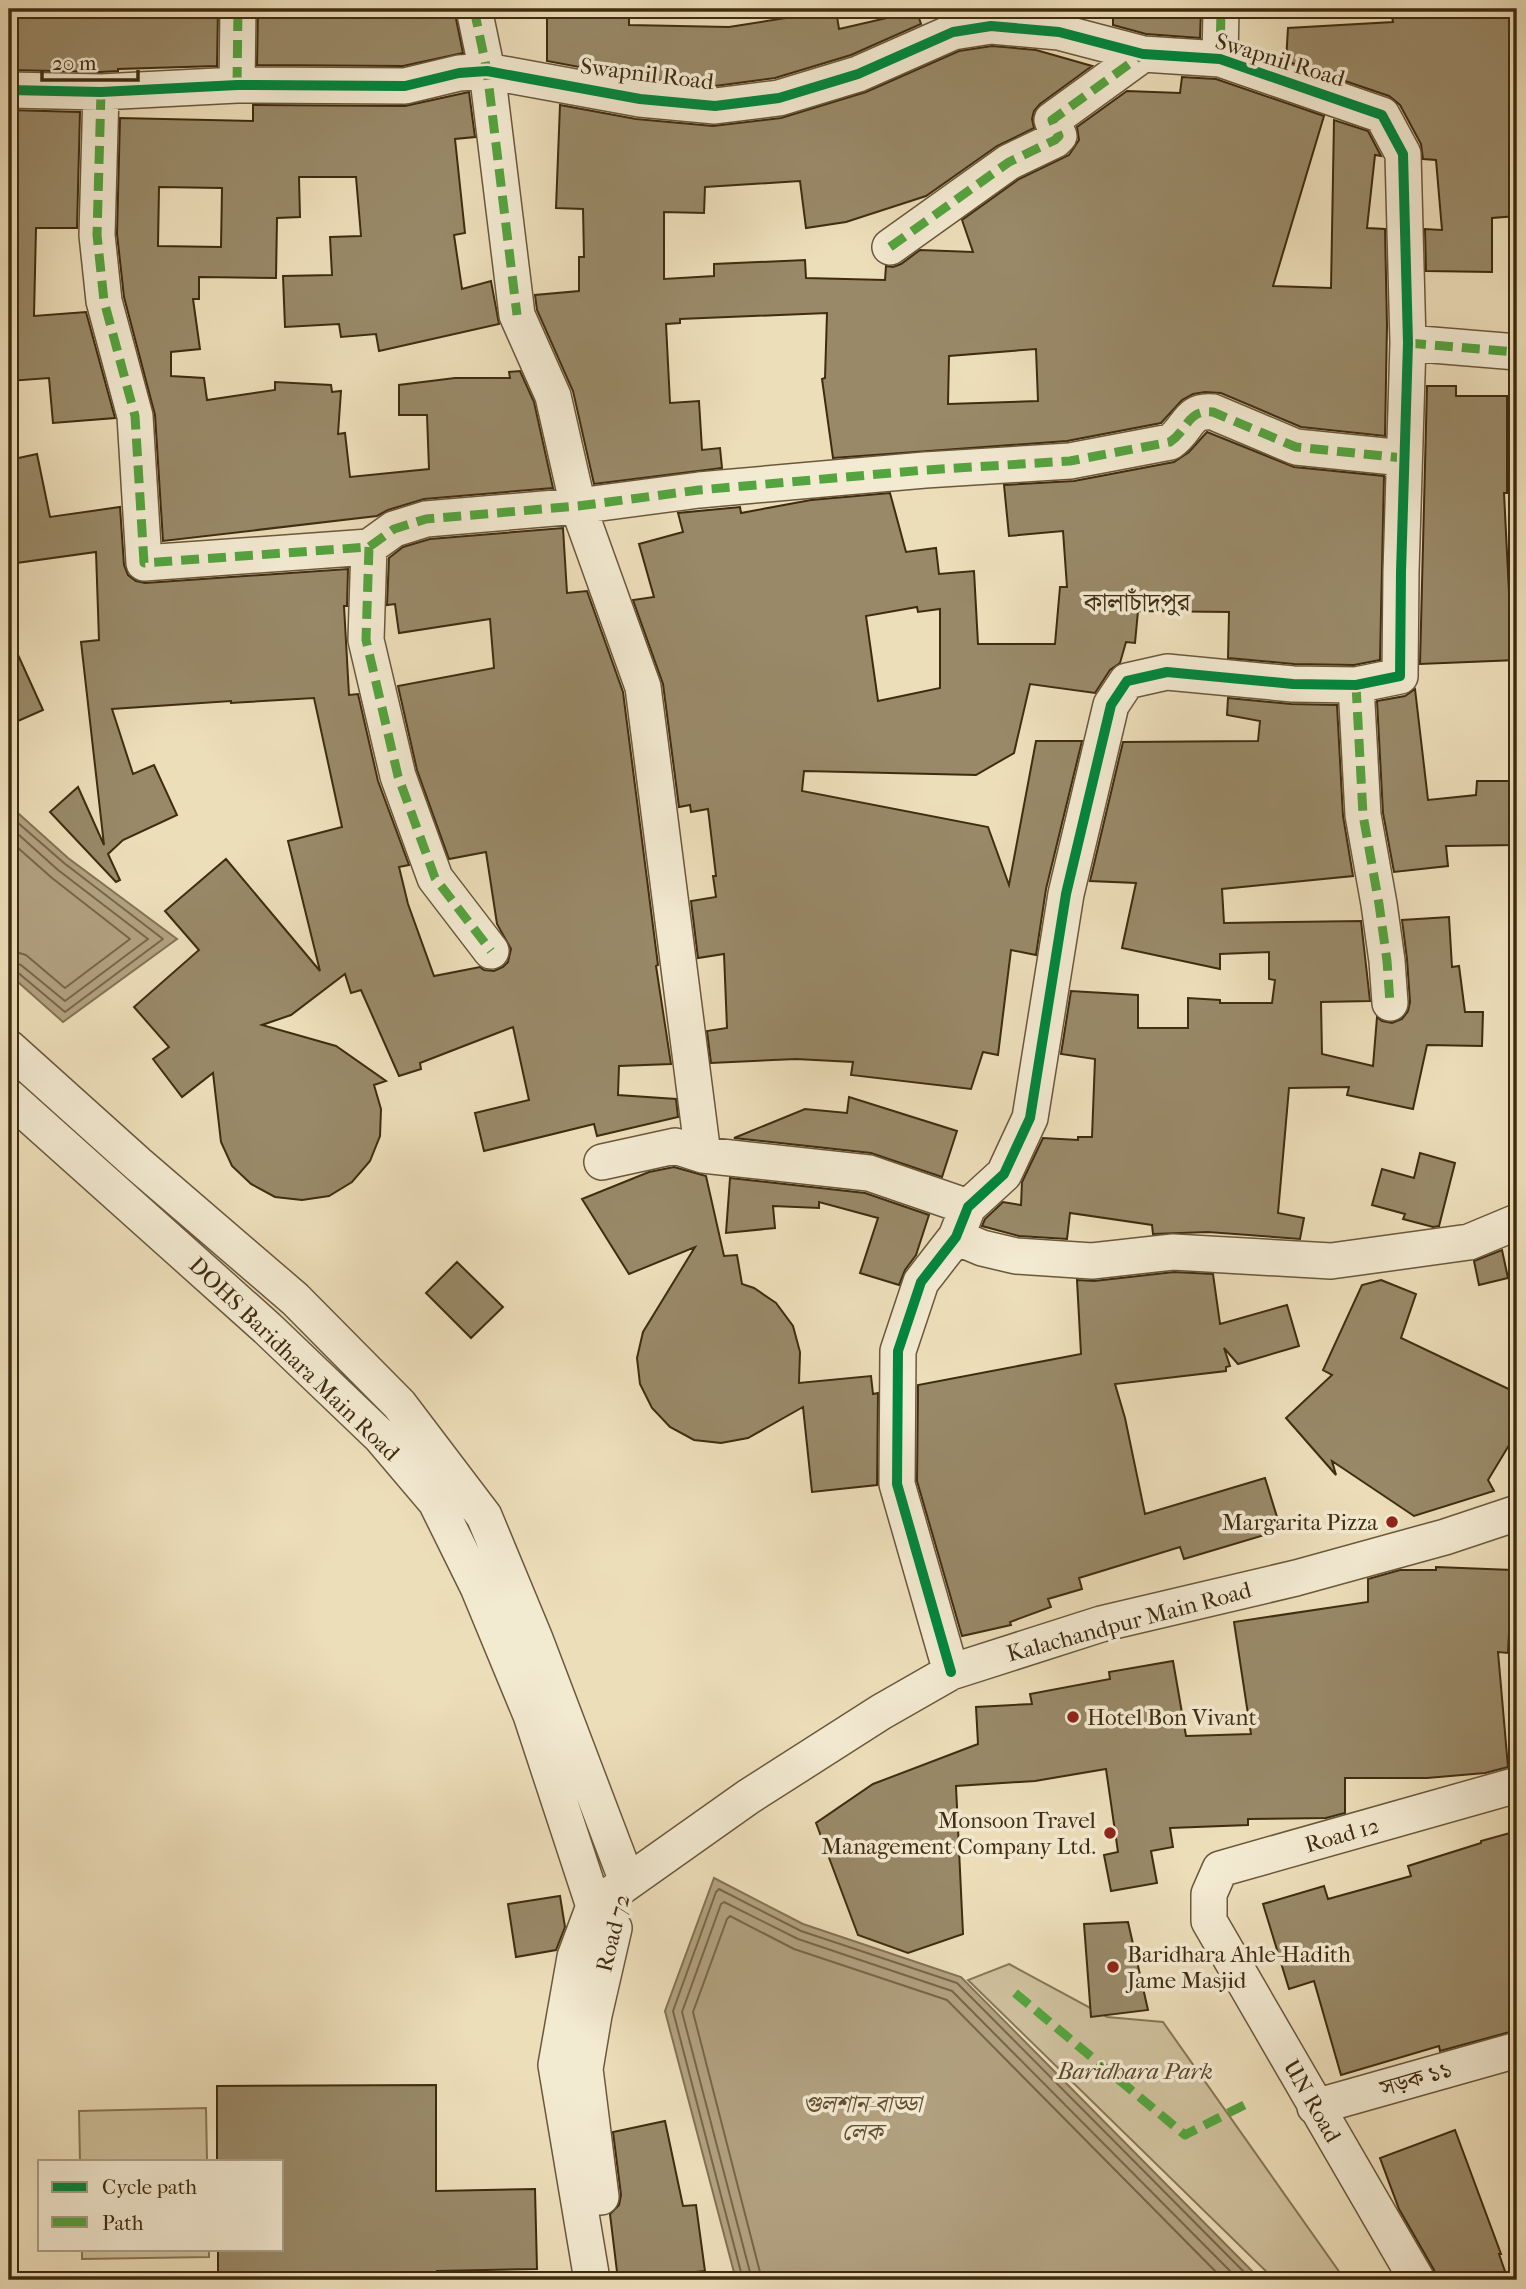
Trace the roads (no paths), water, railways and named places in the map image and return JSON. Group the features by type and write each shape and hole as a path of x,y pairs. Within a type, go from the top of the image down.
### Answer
{"street":[{"path":"237,85 238,9"},
{"path":"474,9 487,71 503,219 517,315 553,396 578,506 643,687 703,1154"},
{"path":"1220,59 1221,9"},
{"name":"Swapnil Road","path":"9,90 101,92 237,85 405,86 459,72 487,71 640,99 715,106 779,98 858,74 953,32 991,26 1059,32 1143,54 1220,59 1382,115 1403,154 1408,343 1400,676 1356,685"},
{"path":"890,247 1009,162 1055,140 1059,136 1052,120 1143,54"},
{"path":"101,92 97,235 104,301 135,416 144,563 369,547 394,529 426,519 578,506 712,489 925,470 1070,461 1170,442 1201,411 1213,412 1296,447 1404,458"},
{"path":"1408,343 1517,352"},
{"path":"369,547 366,640 398,776 435,878 491,951"},
{"path":"951,1672 897,1484 898,1351 921,1282 962,1222 1004,1174 1030,1118 1066,894 1111,705 1127,681 1167,672 1293,684 1356,685 1363,815 1379,904 1390,1003"},
{"name":"DOHS Baridhara Main Road","path":"9,1048 148,1173 295,1299 399,1404 484,1516 535,1639 627,1881"},
{"name":"DOHS Baridhara Main Road","path":"9,1097 267,1328 371,1427 436,1502 478,1587 531,1715 608,1949"},
{"path":"602,1162 675,1146 703,1154 869,1173 962,1222 982,1248 1016,1256 1092,1261 1173,1252 1331,1261 1469,1242 1517,1222"},
{"name":"Kalachandpur Main Road","path":"627,1881 748,1797 951,1672 1101,1624 1296,1578 1517,1513"},
{"name":"Road 12","path":"1209,1921 1209,1894 1220,1869 1517,1785"},
{"name":"Road 72","path":"592,2280 556,2065 575,1957 594,1906 627,1881"},
{"name":"Road 72","path":"612,2280 585,2069 608,1949 627,1881"},
{"name":"UN Road","path":"1209,1921 1417,2280"},
{"name":"সড়ক ১১","path":"1315,2107 1517,2050"}],"water":[{"path":"9,805 68,858 177,939 63,1022 9,974"},
{"name":"গুলশান-বাড্ডা লেক","path":"714,1878 803,1924 961,1977 1261,2280 736,2280 665,2011"}],"place":[{"name":"Margarita Pizza","path":"1392,1522"},
{"name":"Hotel Bon Vivant","path":"1073,1717"},
{"name":"Monsoon Travel Management Company Ltd.","path":"1110,1833"},
{"name":"Baridhara Ahle-Hadith Jame Masjid","path":"1113,1967"}],"district":[{"name":"কালাচাঁদপুর","path":"1137,602"}],"park label":[{"name":"Baridhara Park","path":"1135,2071"}]}
